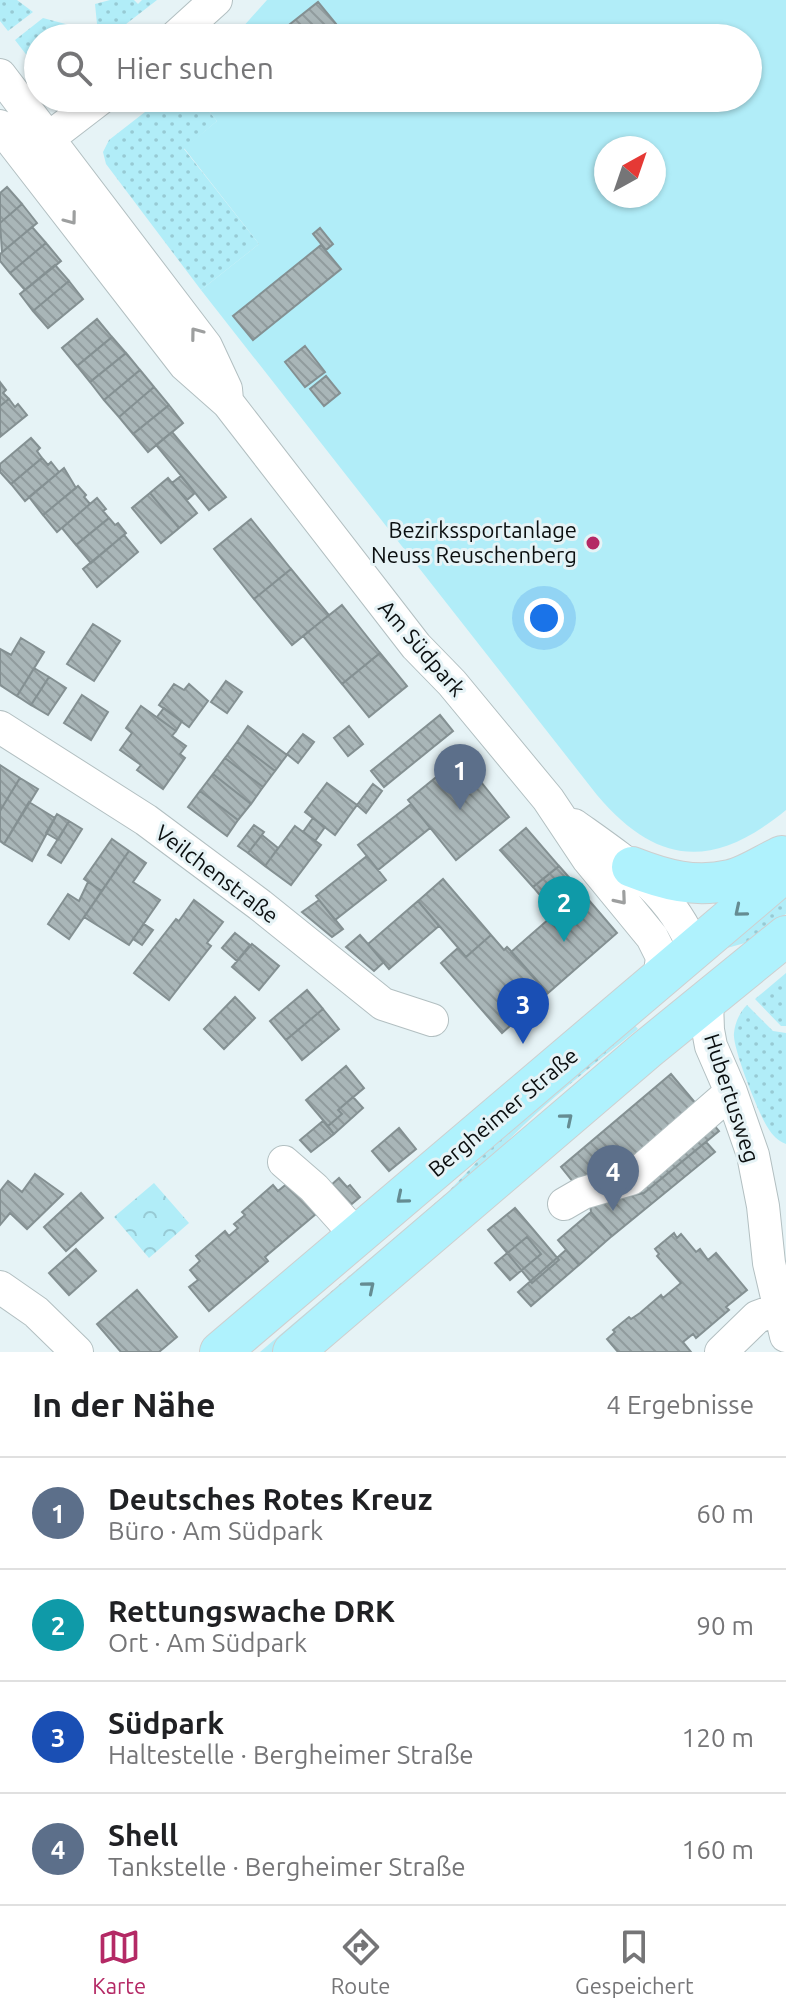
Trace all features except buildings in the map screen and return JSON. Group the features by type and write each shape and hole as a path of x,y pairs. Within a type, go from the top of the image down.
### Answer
{"main road":[{"path":"632,867 663,880 686,884 732,879 786,855"},
{"name":"Bergheimer Straße","path":"220,1352 786,871"},
{"name":"Bergheimer Straße","path":"293,1352 786,936"},
{"path":"694,950 707,1001"}],"street":[{"path":"189,24 216,0"},
{"name":"Am Südpark","path":"0,75 36,148 185,365 228,403 416,646 452,683 560,815 588,859 652,937 662,957 659,980"},
{"path":"36,148 83,112"},
{"name":"Am Südpark","path":"0,126 36,148"},
{"name":"Veilchenstraße","path":"0,727 146,820 260,905 383,1004 432,1020"},
{"name":"Am Südpark","path":"560,815 632,867 676,911 694,950"},
{"name":"Hubertusweg","path":"707,1001 711,1046 774,1198 769,1263 782,1322"},
{"path":"564,1204 583,1193 631,1179 731,1092"},
{"path":"284,1162 314,1188 357,1236"},
{"path":"4,1291 21,1321 47,1352"},
{"path":"4,1291 36,1312 77,1352"},
{"path":"721,1352 757,1317 782,1322"}],"green space":[{"path":"0,0 17,0 33,12 8,31 0,21"},
{"path":"110,0 134,0 138,4 142,0 157,0 126,24 97,24 95,4"},
{"name":"Bezirkssportanlage Neuss Reuschenberg","path":"267,0 786,0 786,810 735,843 711,850 687,852 665,847 642,836 597,795 201,290 259,244 184,148 217,121 210,112 762,112 762,24 246,24"},
{"path":"43,18 66,24 35,24"},
{"path":"24,33 24,52 15,40"},
{"path":"145,112 210,112 217,121 184,149 259,244 201,290 106,164 103,152 109,140"},
{"path":"786,890 786,914 745,943 727,948 725,945"},
{"path":"786,973 786,1026 781,1026 755,999"},
{"path":"747,1005 773,1031 786,1033 786,1144 773,1135 764,1121 737,1052 735,1029"},
{"path":"631,1021 638,1029 537,1113 481,1169 274,1352 260,1352 448,1192 517,1120"},
{"path":"154,1183 189,1223 149,1258 114,1217"}],"place":[{"name":"Bezirkssportanlage Neuss Reuschenberg","path":"593,543"},
{"name":"Deutsches Rotes Kreuz","path":"460,810"},
{"name":"Rettungswache DRK","path":"564,942"},
{"name":"Südpark","path":"523,1044"},
{"name":"Shell","path":"613,1211"}]}
